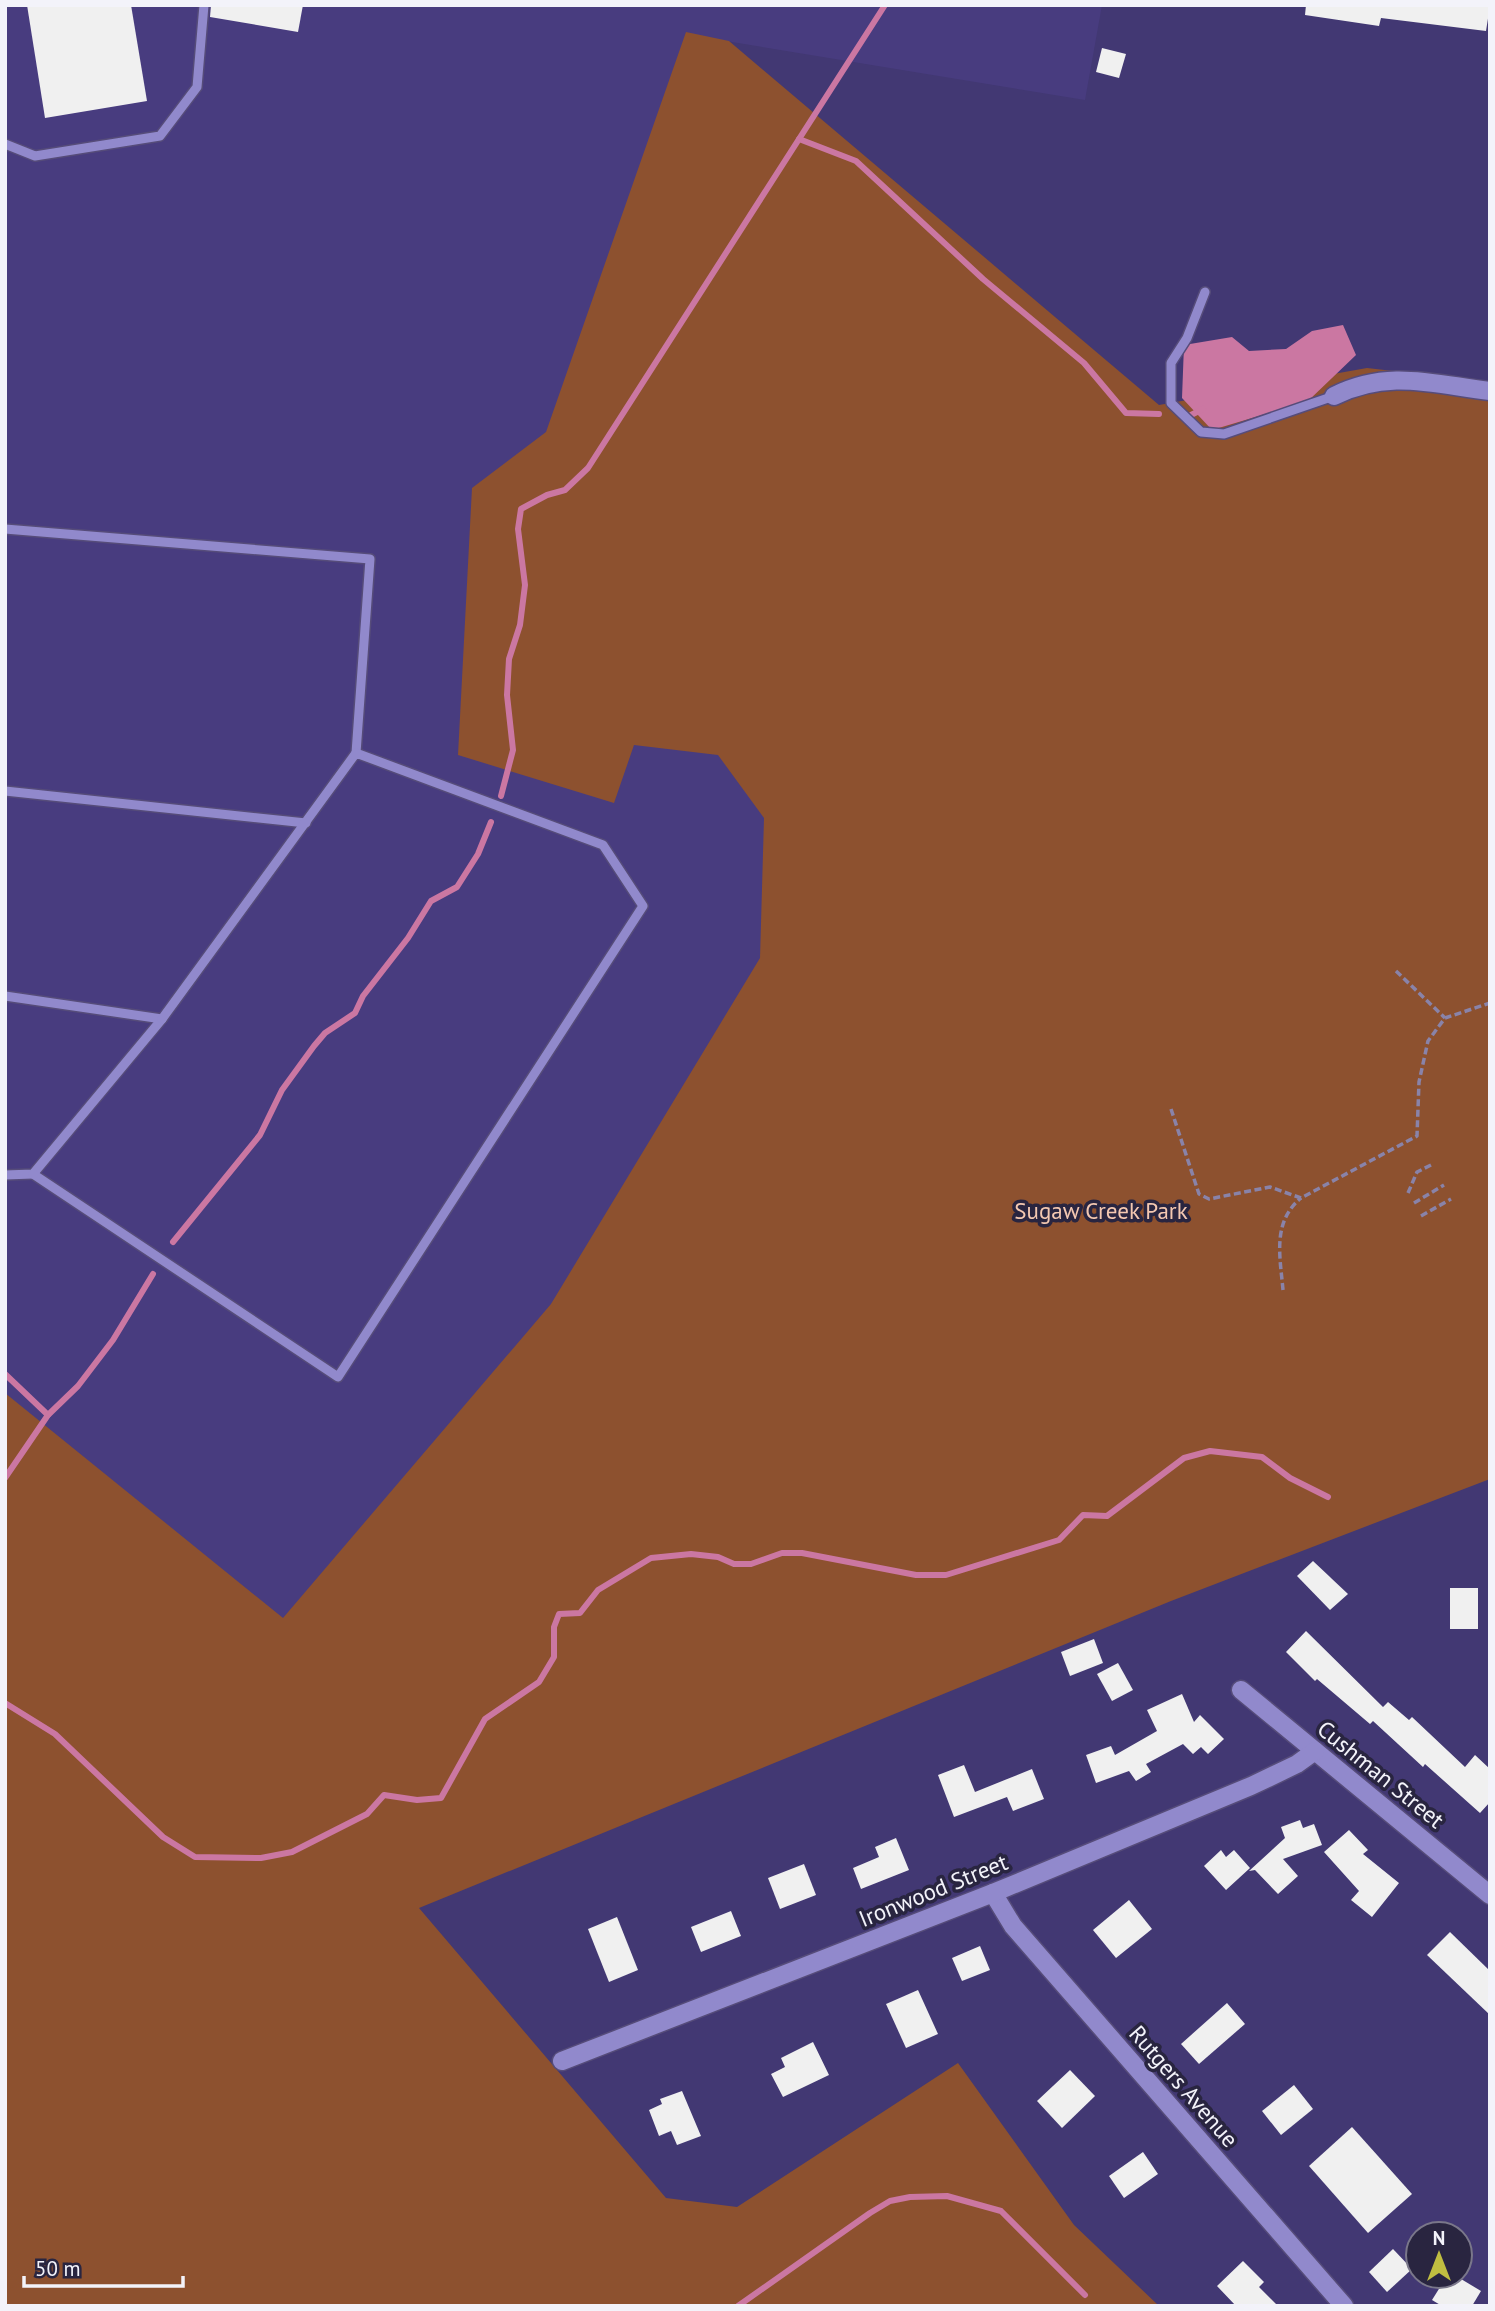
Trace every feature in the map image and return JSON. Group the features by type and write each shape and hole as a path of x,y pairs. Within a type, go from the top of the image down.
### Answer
{"street":[{"path":"1334,396 1357,384 1381,380 1405,380 1490,391"},
{"name":"Cushman Street","path":"1241,1690 1490,1895"},
{"name":"Ironwood Street","path":"562,2062 993,1893 1251,1786 1297,1764 1315,1751"},
{"name":"Rutgers Avenue","path":"993,1893 1013,1926 1344,2306"}],"lane":[{"path":"5,144 35,156 160,136 197,87 204,5"},
{"path":"1205,292 1187,338 1171,363 1171,403 1201,432 1224,434 1334,396"},
{"path":"5,529 370,559 356,753 162,1019 33,1174"},
{"path":"5,1175 33,1174 338,1377 643,906 603,845 356,753"},
{"path":"5,791 306,823"},
{"path":"5,996 162,1019"}],"path":[{"path":"1396,971 1445,1018"},
{"path":"1283,1290 1279,1245 1282,1220 1289,1208 1301,1198 1417,1136 1419,1082 1428,1041 1445,1018 1490,1003"},
{"path":"1171,1109 1199,1194 1209,1199 1270,1187 1301,1198"},
{"path":"1408,1192 1417,1172 1433,1164"},
{"path":"1414,1203 1444,1185"},
{"path":"1421,1216 1451,1199"}],"shaded area":[{"path":"5,5 1102,5 1085,100 708,38 821,863 312,1779 5,1478"},
{"path":"1343,325 1356,355 1308,401 1212,430 1182,398 1184,345 1232,337 1249,351 1286,349 1312,331"}],"green space":[{"name":"Sugaw Creek Park","path":"686,32 729,41 1159,405 1367,368 1490,382 1490,1479 1171,1601 419,1908 666,2198 737,2207 958,2063 1074,2225 1159,2306 5,2306 5,1393 283,1618 551,1304 760,958 764,818 718,755 634,745 614,803 458,755 472,488 546,432"}],"building":[{"path":"27,5 131,5 147,101 45,118"},
{"path":"211,5 303,5 298,32 210,17"},
{"path":"1306,5 1490,6 1486,31 1381,18 1379,26 1305,15"},
{"path":"1102,48 1126,54 1119,78 1096,72"},
{"path":"1313,1561 1348,1594 1330,1610 1297,1576"},
{"path":"1450,1588 1478,1588 1478,1629 1450,1629"},
{"path":"1306,1631 1383,1707 1388,1702 1409,1720 1412,1717 1465,1767 1475,1755 1490,1769 1490,1802 1480,1813 1425,1764 1423,1767 1373,1721 1370,1724 1317,1679 1315,1681 1286,1652"},
{"path":"1094,1639 1103,1663 1070,1676 1061,1652"},
{"path":"1118,1663 1133,1690 1112,1701 1097,1674"},
{"path":"1182,1694 1194,1722 1200,1715 1224,1739 1208,1754 1201,1747 1193,1754 1183,1744 1146,1764 1151,1772 1136,1781 1129,1771 1096,1783 1086,1755 1111,1746 1115,1755 1157,1731 1147,1710"},
{"path":"964,1765 975,1792 1032,1769 1044,1799 1013,1811 1007,1797 954,1817 938,1775"},
{"path":"1300,1820 1303,1828 1314,1824 1322,1845 1283,1859 1298,1876 1278,1894 1255,1870 1249,1871 1285,1838 1281,1827"},
{"path":"1349,1830 1368,1850 1363,1854 1399,1883 1372,1917 1351,1900 1359,1891 1324,1852"},
{"path":"896,1838 909,1870 861,1889 853,1868 879,1857 875,1847"},
{"path":"1221,1850 1226,1857 1234,1850 1250,1868 1226,1890 1204,1866"},
{"path":"804,1864 816,1895 780,1909 768,1878"},
{"path":"1129,1900 1152,1929 1116,1958 1093,1930"},
{"path":"731,1911 741,1936 701,1952 691,1927"},
{"path":"617,1917 638,1970 609,1982 588,1929"},
{"path":"1450,1932 1490,1971 1490,2015 1427,1955"},
{"path":"980,1946 990,1970 962,1981 952,1958"},
{"path":"918,1990 938,2034 906,2048 886,2004"},
{"path":"1227,2003 1245,2024 1199,2064 1181,2044"},
{"path":"813,2042 829,2075 783,2097 771,2074 785,2067 781,2058"},
{"path":"1070,2070 1095,2096 1062,2128 1037,2101"},
{"path":"1294,2085 1313,2109 1281,2135 1262,2111"},
{"path":"682,2091 701,2136 677,2145 671,2131 659,2136 649,2110 662,2104 660,2099"},
{"path":"1352,2127 1412,2194 1368,2233 1309,2166"},
{"path":"1143,2152 1158,2174 1124,2198 1109,2176"},
{"path":"1393,2249 1404,2261 1404,2276 1387,2292 1369,2272"},
{"path":"1243,2261 1264,2282 1259,2287 1278,2306 1236,2306 1217,2286"},
{"path":"1474,2287 1481,2291 1472,2306 1442,2306 1432,2300 1438,2290 1474,2290"}],"waterway":[{"path":"501,796 513,750 507,695 509,659 520,625 525,585 518,529 521,509 547,495 565,490 588,468 885,5"},
{"path":"799,139 856,161 983,279 1084,363 1126,413 1159,414"},
{"path":"1191,415 1203,409"},
{"path":"173,1242 260,1135 282,1090 314,1046 325,1033 355,1013 363,996 408,938 431,901 457,887 478,854 491,822"},
{"path":"5,1478 48,1415 78,1386 113,1340 153,1274"},
{"path":"5,1374 48,1415"},
{"path":"5,1703 55,1734 163,1837 195,1857 261,1858 292,1852 367,1814 384,1795 417,1800 441,1798 485,1719 539,1682 554,1657 554,1627 559,1614 580,1613 598,1590 651,1558 691,1554 718,1557 734,1564 751,1564 782,1553 802,1553 916,1575 946,1575 1059,1540 1083,1515 1107,1516 1184,1458 1210,1451 1262,1457 1290,1478 1328,1497"},
{"path":"738,2306 870,2213 890,2201 910,2197 947,2196 1001,2211 1085,2295"}]}
